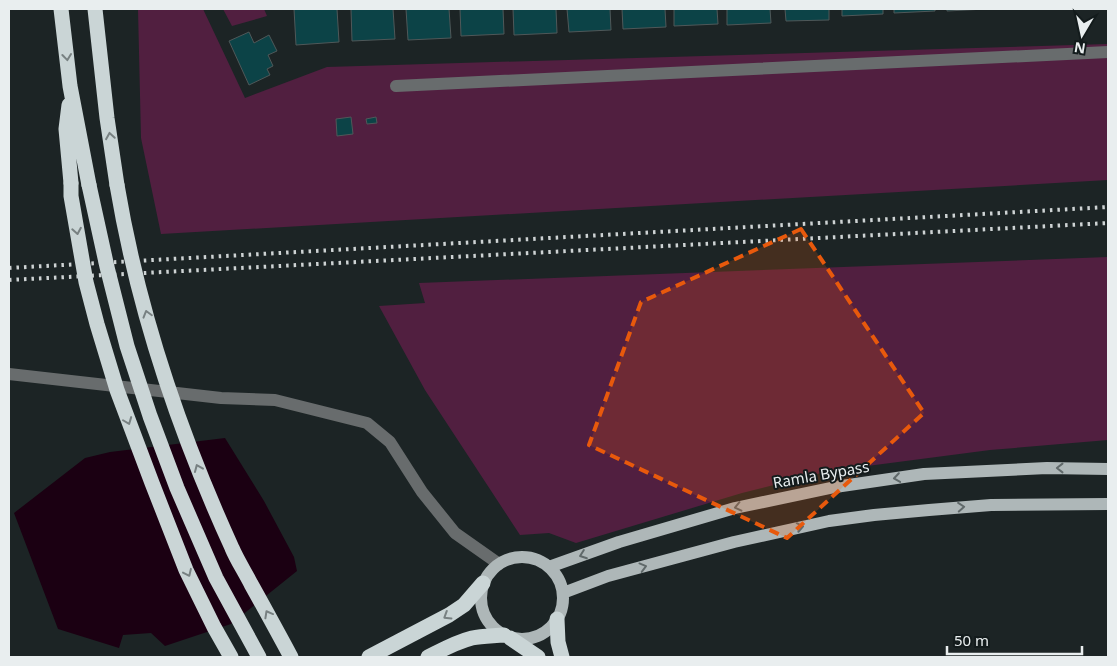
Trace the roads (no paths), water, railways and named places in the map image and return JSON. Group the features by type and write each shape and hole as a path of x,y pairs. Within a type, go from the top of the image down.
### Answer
{"highway":[{"path":"62,9 70,86 89,185 127,346 176,488 216,578 259,657"},
{"path":"96,9 107,118 117,185 131,257 147,317 188,442 232,549 291,657"},
{"path":"70,86 66,129 71,196 86,282 97,324 117,390 186,570 231,657"},
{"path":"369,657 449,615 464,605 483,583"},
{"path":"558,620 558,642 562,657"},
{"path":"428,657 466,640 507,636 538,657"}],"main road":[{"name":"Ramla Bypass","path":"550,567 619,542 735,508 834,487 924,474 1047,468 1108,469"},
{"path":"563,593 608,576 782,530 829,521 874,515 982,506 1108,504"},
{"path":"524,557 538,560 550,567 561,583 563,593 563,607 558,620 548,630 536,637 523,640 498,632 488,622 482,610 480,596 483,583 489,572 511,558 524,557"}],"street":[{"path":"396,86 1108,52"},
{"path":"9,374 221,398 275,400 367,423 390,442 422,492 454,534 499,564"}],"railway":[{"path":"9,268 1108,207"},
{"path":"9,280 1108,223"}]}
